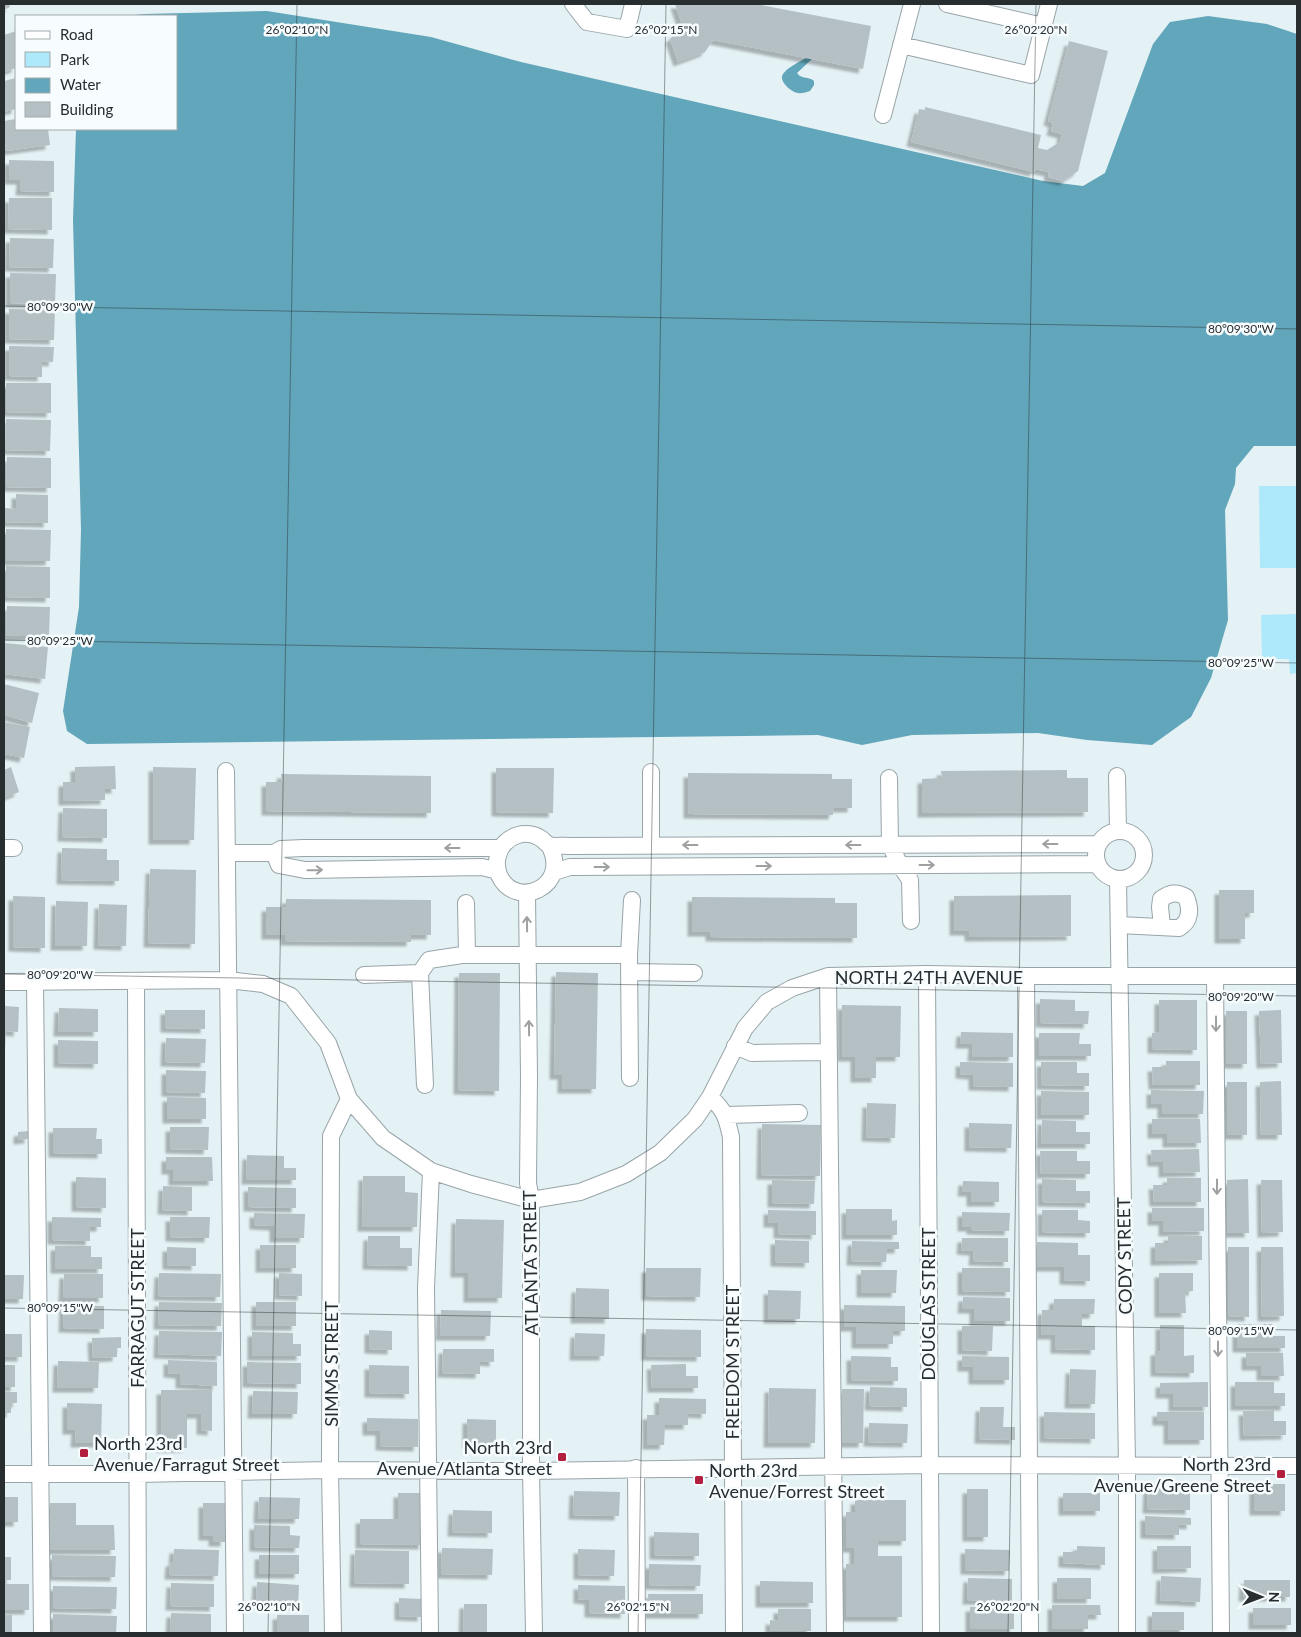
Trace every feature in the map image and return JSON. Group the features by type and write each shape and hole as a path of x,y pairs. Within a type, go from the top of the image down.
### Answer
{"street":[{"path":"573,4 587,22 627,30 633,4"},
{"path":"883,115 912,4"},
{"path":"947,4 1043,26"},
{"path":"901,45 1031,76 1049,4"},
{"path":"226,771 235,1633"},
{"path":"651,772 651,845"},
{"path":"1117,776 1118,832"},
{"path":"889,778 890,844 910,880 911,921"},
{"path":"1118,832 1126,832 1133,835 1142,847 1144,855 1139,870 1126,878 1118,879 1110,877 1103,872 1096,857 1099,844 1104,838 1110,833 1118,832"},
{"path":"524,834 540,838 549,845 555,862 554,872 544,887 536,891 527,892 517,891 508,887 498,871 497,863 501,848 509,840 524,834"},
{"path":"549,845 1099,844"},
{"path":"227,853 274,853 281,849 304,848 501,848"},
{"path":"274,853 279,865 305,870 482,867 498,871"},
{"path":"554,872 570,867 1098,864"},
{"name":"CODY STREET","path":"1118,879 1127,1465 1127,1633"},
{"name":"ATLANTA STREET","path":"527,892 528,1184 531,1200 531,1471 534,1633"},
{"path":"630,1078 629,963 632,900"},
{"path":"466,902 467,956"},
{"path":"1119,925 1162,926"},
{"path":"425,1084 420,973 429,960 467,956 528,955 629,963 694,973"},
{"path":"364,975 420,973"},
{"name":"NORTH 24TH AVENUE","path":"4,982 228,980 263,984 291,996 328,1043 349,1099 383,1138 431,1171 531,1200 580,1192 626,1174 660,1153 695,1119 710,1097 745,1028 767,1002 792,988 828,976 927,974 1297,976"},
{"name":"DOUGLAS STREET","path":"927,974 930,1633"},
{"path":"828,976 835,1633"},
{"path":"1026,976 1030,1633"},
{"path":"1216,976 1221,1633"},
{"path":"35,982 42,1633"},
{"name":"FARRAGUT STREET","path":"136,982 138,1633"},
{"path":"735,1046 752,1053 828,1052"},
{"path":"710,1097 726,1115 799,1113"},
{"name":"SIMMS STREET","path":"333,1633 330,1470 331,1136 349,1099"},
{"name":"FREEDOM STREET","path":"726,1115 731,1137 734,1633"},
{"path":"430,1633 426,1288 431,1171"},
{"path":"4,1474 137,1474 330,1470 531,1471 733,1466 1297,1466"},
{"path":"636,1468 637,1633"}],"green space":[{"path":"1259,486 1297,486 1297,568 1260,568"},
{"path":"1297,614 1297,673 1290,674 1289,659 1262,659 1261,615"}],"water":[{"path":"267,11 431,37 521,62 1043,181 1083,186 1105,173 1153,44 1170,22 1208,16 1267,24 1297,34 1297,446 1254,446 1236,468 1235,484 1225,510 1228,620 1211,678 1191,717 1152,745 1087,740 1038,733 912,735 862,745 818,735 87,744 67,731 63,711 79,607 81,530 73,220 76,130 178,130 178,15 135,15"},
{"path":"806,58 812,59 797,73 814,81 814,85 810,91 798,93 786,86 782,77 788,69"}],"building":[{"path":"4,4 9,4 10,7 4,10"},
{"path":"675,4 756,4 871,26 863,69 713,40 705,52 678,62 670,39 683,27"},
{"path":"15,31 15,68 4,72 4,35"},
{"path":"1069,41 1108,51 1078,171 1063,181 1048,177 1049,172 1035,169 1034,172 911,142 919,109 925,110 925,107 1041,135 1038,148 1047,150 1060,142 1062,134 1051,131 1053,123 1048,121"},
{"path":"15,78 15,109 4,112 4,81"},
{"path":"15,119 15,130 48,130 50,145 6,151 4,121"},
{"path":"9,160 54,161 54,192 20,191 21,180 9,180"},
{"path":"9,198 52,198 52,230 8,229"},
{"path":"10,238 54,239 53,268 9,267"},
{"path":"10,273 56,274 55,304 10,303"},
{"path":"9,309 55,310 54,340 9,339"},
{"path":"9,346 54,347 53,362 42,361 42,377 9,376"},
{"path":"6,383 51,383 51,413 6,412"},
{"path":"6,419 51,420 50,451 5,450"},
{"path":"7,457 51,458 51,488 6,487"},
{"path":"16,494 48,495 48,523 5,522 5,508 16,509"},
{"path":"6,529 51,530 50,561 6,561"},
{"path":"6,566 50,567 50,598 6,597"},
{"path":"7,606 50,607 49,636 6,636"},
{"path":"4,643 48,647 45,679 4,674"},
{"path":"4,684 39,693 32,723 4,715"},
{"path":"4,722 30,727 24,758 4,754"},
{"path":"115,766 116,789 105,789 105,800 63,801 63,782 75,782 75,767"},
{"path":"11,767 19,792 4,798 4,770"},
{"path":"153,767 196,768 194,840 153,840"},
{"path":"496,768 554,768 553,813 496,812"},
{"path":"1067,770 1067,778 1088,778 1088,812 922,813 922,779 942,778 941,771"},
{"path":"688,773 832,774 832,779 852,779 852,808 834,808 833,815 688,814"},
{"path":"281,774 431,776 431,813 266,811 266,782 282,782"},
{"path":"63,808 107,809 107,838 62,837"},
{"path":"62,848 107,849 107,860 119,860 119,881 61,880"},
{"path":"150,869 196,870 195,944 148,943"},
{"path":"1219,890 1254,890 1254,913 1245,913 1245,939 1219,939"},
{"path":"1071,895 1071,936 969,937 969,931 954,931 954,896"},
{"path":"13,896 45,897 45,948 13,947"},
{"path":"692,897 835,898 835,903 857,903 857,938 710,937 710,932 692,932"},
{"path":"286,899 431,900 431,935 411,935 411,942 285,941 285,935 266,935 266,907 286,907"},
{"path":"56,901 88,902 87,946 55,946"},
{"path":"99,904 127,905 126,946 98,945"},
{"path":"556,972 598,973 596,1089 562,1089 562,1075 554,1075"},
{"path":"459,973 500,973 499,1091 458,1090"},
{"path":"1040,999 1075,1000 1075,1011 1089,1011 1088,1024 1040,1023"},
{"path":"1159,1000 1197,1000 1197,1050 1152,1049 1152,1033 1159,1032"},
{"path":"842,1005 901,1006 900,1057 876,1057 876,1078 855,1078 855,1057 842,1057"},
{"path":"4,1006 19,1007 18,1032 6,1031 5,1049 4,1049"},
{"path":"59,1008 98,1009 98,1032 58,1032"},
{"path":"165,1010 205,1010 205,1029 165,1028"},
{"path":"1281,1010 1282,1063 1261,1064 1259,1011"},
{"path":"1226,1011 1247,1011 1247,1064 1226,1064"},
{"path":"961,1032 1013,1033 1013,1057 972,1057 973,1044 960,1044"},
{"path":"1039,1033 1080,1033 1079,1044 1091,1044 1091,1056 1039,1056"},
{"path":"166,1038 206,1039 205,1063 165,1062"},
{"path":"58,1040 98,1041 98,1064 58,1063"},
{"path":"1166,1061 1200,1061 1200,1085 1153,1085 1152,1067 1166,1067"},
{"path":"960,1062 1013,1063 1013,1087 973,1086 973,1075 960,1074"},
{"path":"1041,1062 1077,1062 1077,1073 1089,1073 1089,1086 1041,1085"},
{"path":"166,1070 206,1071 205,1093 166,1092"},
{"path":"1281,1081 1282,1135 1261,1135 1260,1082"},
{"path":"1227,1082 1247,1082 1247,1135 1227,1135"},
{"path":"1151,1090 1204,1091 1203,1114 1162,1114 1162,1104 1151,1104"},
{"path":"1041,1091 1089,1092 1089,1115 1041,1115"},
{"path":"167,1097 206,1098 206,1119 167,1119"},
{"path":"867,1103 896,1104 895,1138 866,1137"},
{"path":"1152,1119 1200,1119 1201,1143 1167,1143 1167,1134 1152,1134"},
{"path":"1042,1120 1076,1121 1076,1132 1090,1132 1090,1144 1041,1144"},
{"path":"969,1123 1012,1124 1011,1148 969,1147"},
{"path":"762,1124 821,1125 820,1176 761,1175"},
{"path":"170,1127 209,1127 208,1150 170,1149"},
{"path":"53,1128 97,1128 96,1139 102,1139 102,1154 53,1153"},
{"path":"28,1131 29,1139 18,1140 18,1132"},
{"path":"1199,1149 1200,1172 1163,1173 1163,1162 1152,1162 1151,1150"},
{"path":"1040,1151 1077,1151 1077,1161 1090,1161 1090,1174 1041,1174"},
{"path":"247,1155 284,1156 284,1168 296,1168 296,1180 246,1180"},
{"path":"166,1157 212,1157 213,1181 173,1181 173,1170 166,1170"},
{"path":"363,1176 405,1176 405,1192 418,1193 417,1227 362,1227"},
{"path":"76,1177 106,1178 106,1208 76,1207"},
{"path":"1167,1178 1201,1178 1201,1202 1154,1202 1153,1185 1167,1185"},
{"path":"1042,1179 1076,1180 1076,1191 1090,1191 1090,1203 1042,1202"},
{"path":"1248,1179 1249,1233 1227,1233 1227,1180"},
{"path":"772,1180 815,1181 814,1204 772,1203"},
{"path":"1261,1180 1282,1180 1283,1232 1262,1233"},
{"path":"963,1181 999,1182 999,1202 971,1202 971,1192 962,1192"},
{"path":"163,1186 192,1187 192,1211 162,1210"},
{"path":"248,1187 296,1188 296,1208 248,1207"},
{"path":"1152,1208 1204,1208 1204,1231 1163,1232 1163,1221 1152,1221"},
{"path":"846,1209 892,1209 892,1221 897,1220 897,1235 846,1235"},
{"path":"768,1210 816,1211 816,1235 778,1234 778,1223 768,1223"},
{"path":"1042,1210 1078,1210 1078,1220 1090,1221 1090,1233 1042,1232"},
{"path":"962,1212 1010,1213 1009,1231 971,1230 971,1227 962,1227"},
{"path":"254,1213 305,1214 304,1238 274,1238 274,1226 254,1225"},
{"path":"52,1217 101,1218 101,1227 90,1227 90,1241 52,1240"},
{"path":"170,1217 210,1217 209,1238 170,1237"},
{"path":"456,1219 504,1220 502,1298 468,1298 468,1273 455,1273"},
{"path":"368,1236 400,1236 400,1248 412,1248 412,1266 367,1265"},
{"path":"1168,1236 1202,1236 1202,1260 1155,1261 1155,1243 1168,1243"},
{"path":"962,1238 1008,1238 1008,1262 973,1261 974,1251 961,1250"},
{"path":"775,1240 809,1241 809,1263 775,1262"},
{"path":"852,1241 899,1242 899,1249 887,1249 886,1262 851,1261"},
{"path":"1037,1242 1078,1243 1078,1255 1090,1255 1090,1281 1064,1280 1064,1267 1036,1267"},
{"path":"260,1245 296,1245 296,1268 260,1268"},
{"path":"55,1246 91,1246 91,1257 102,1257 102,1269 55,1269"},
{"path":"167,1247 196,1248 196,1266 167,1265"},
{"path":"1228,1247 1249,1247 1249,1317 1228,1316"},
{"path":"1261,1247 1283,1247 1284,1316 1262,1317"},
{"path":"646,1268 701,1268 700,1297 646,1296"},
{"path":"962,1268 1010,1268 1010,1292 962,1291"},
{"path":"861,1270 897,1270 896,1293 861,1293"},
{"path":"159,1273 221,1274 220,1297 158,1296"},
{"path":"279,1273 302,1274 302,1296 279,1295"},
{"path":"1159,1273 1193,1273 1193,1291 1185,1292 1186,1313 1159,1313"},
{"path":"64,1274 103,1274 103,1298 63,1298"},
{"path":"4,1275 24,1275 23,1299 4,1299"},
{"path":"576,1288 609,1289 609,1319 575,1319"},
{"path":"768,1290 801,1291 800,1319 768,1319"},
{"path":"963,1297 1010,1298 1010,1321 974,1321 974,1309 962,1309"},
{"path":"1054,1299 1095,1299 1094,1314 1082,1314 1082,1326 1095,1326 1095,1350 1055,1349 1055,1335 1041,1335 1042,1310 1053,1310"},
{"path":"159,1302 222,1303 221,1326 158,1325"},
{"path":"256,1302 296,1302 296,1326 256,1326"},
{"path":"64,1305 104,1306 104,1329 63,1328"},
{"path":"844,1305 905,1306 905,1331 893,1331 893,1344 856,1344 856,1327 844,1327"},
{"path":"441,1310 491,1311 490,1336 440,1336"},
{"path":"1237,1324 1273,1324 1273,1336 1285,1336 1285,1348 1237,1348"},
{"path":"1160,1325 1184,1325 1184,1356 1194,1355 1194,1373 1155,1372 1155,1351 1160,1351"},
{"path":"962,1326 993,1326 992,1351 962,1350"},
{"path":"646,1329 701,1330 701,1357 646,1356"},
{"path":"369,1330 392,1331 392,1350 369,1349"},
{"path":"159,1331 222,1332 221,1356 158,1354"},
{"path":"252,1332 293,1333 293,1344 301,1344 301,1356 252,1356"},
{"path":"575,1333 605,1334 604,1356 574,1356"},
{"path":"4,1334 22,1334 22,1357 4,1357"},
{"path":"121,1337 121,1348 117,1348 117,1357 93,1358 92,1338"},
{"path":"443,1349 494,1349 494,1362 480,1361 480,1374 442,1373"},
{"path":"1246,1353 1283,1353 1284,1376 1261,1376 1261,1366 1246,1366"},
{"path":"851,1356 891,1357 891,1367 898,1367 898,1381 851,1380"},
{"path":"962,1356 1009,1357 1009,1380 973,1380 973,1367 962,1367"},
{"path":"168,1360 217,1362 217,1386 180,1384 180,1374 168,1373"},
{"path":"58,1361 99,1362 98,1388 57,1388"},
{"path":"247,1362 301,1363 301,1384 247,1383"},
{"path":"686,1364 686,1376 698,1376 698,1388 652,1388 651,1365"},
{"path":"4,1365 15,1365 15,1387 4,1387"},
{"path":"369,1365 409,1366 409,1394 369,1393"},
{"path":"1070,1369 1096,1370 1095,1404 1069,1404"},
{"path":"1208,1382 1208,1407 1173,1407 1173,1394 1160,1394 1160,1383"},
{"path":"1235,1382 1274,1382 1274,1393 1285,1393 1285,1406 1235,1406"},
{"path":"870,1387 907,1388 907,1407 869,1406"},
{"path":"769,1388 816,1389 815,1443 768,1443"},
{"path":"842,1389 864,1389 863,1443 841,1443"},
{"path":"161,1390 212,1390 212,1431 201,1430 201,1414 187,1414 187,1448 161,1448"},
{"path":"253,1391 298,1392 297,1414 252,1414"},
{"path":"4,1392 17,1392 17,1403 11,1403 11,1413 4,1413"},
{"path":"659,1398 706,1399 706,1414 688,1413 688,1425 665,1425 664,1445 647,1445 647,1415 659,1415"},
{"path":"67,1403 102,1404 101,1443 75,1443 76,1430 67,1430"},
{"path":"980,1407 1004,1407 1003,1427 1015,1427 1015,1440 979,1439"},
{"path":"1274,1410 1274,1421 1286,1421 1286,1435 1244,1436 1243,1411"},
{"path":"1044,1412 1095,1413 1095,1439 1044,1438"},
{"path":"1157,1412 1204,1412 1204,1440 1168,1440 1168,1421 1157,1421"},
{"path":"367,1418 418,1419 418,1447 380,1446 380,1431 367,1431"},
{"path":"467,1419 496,1420 496,1444 467,1444"},
{"path":"869,1423 908,1424 907,1443 868,1442"},
{"path":"1254,1484 1285,1484 1285,1511 1254,1511"},
{"path":"1148,1487 1190,1488 1190,1510 1147,1509"},
{"path":"967,1489 988,1489 988,1537 967,1537"},
{"path":"574,1491 620,1492 619,1516 573,1515"},
{"path":"398,1493 423,1493 423,1545 360,1544 360,1519 398,1519"},
{"path":"1063,1493 1100,1493 1100,1511 1063,1511"},
{"path":"4,1497 18,1497 18,1522 4,1522"},
{"path":"259,1497 300,1498 299,1519 258,1519"},
{"path":"855,1500 906,1500 906,1541 878,1541 878,1556 902,1556 902,1617 846,1617 846,1564 854,1564 854,1548 846,1548 846,1512 855,1512"},
{"path":"50,1503 76,1503 76,1525 114,1525 115,1550 50,1550"},
{"path":"203,1503 225,1503 225,1542 213,1542 213,1536 203,1536"},
{"path":"453,1510 492,1511 492,1533 452,1532"},
{"path":"1145,1516 1191,1518 1191,1525 1179,1524 1179,1535 1145,1534"},
{"path":"254,1525 290,1526 290,1535 300,1536 299,1548 254,1547"},
{"path":"654,1532 699,1533 699,1556 654,1555"},
{"path":"1077,1546 1105,1547 1105,1565 1063,1563 1063,1552 1077,1552"},
{"path":"1157,1546 1191,1546 1191,1568 1157,1569"},
{"path":"442,1548 493,1549 492,1575 441,1574"},
{"path":"174,1549 219,1550 218,1576 169,1575"},
{"path":"578,1549 615,1550 614,1576 578,1575"},
{"path":"965,1549 1010,1550 1009,1571 965,1570"},
{"path":"355,1550 409,1551 409,1584 354,1583"},
{"path":"52,1555 116,1556 115,1577 52,1576"},
{"path":"259,1555 299,1555 299,1574 259,1574"},
{"path":"4,1557 11,1557 11,1580 4,1580"},
{"path":"649,1564 701,1565 700,1586 649,1585"},
{"path":"1161,1576 1201,1578 1200,1602 1160,1600"},
{"path":"968,1578 1012,1579 1012,1601 967,1600"},
{"path":"1057,1578 1091,1578 1091,1599 1057,1599"},
{"path":"1244,1580 1290,1580 1290,1597 1243,1597"},
{"path":"760,1581 813,1582 813,1603 760,1603"},
{"path":"257,1582 299,1585 298,1605 256,1603"},
{"path":"171,1583 214,1584 214,1607 170,1606"},
{"path":"4,1584 29,1584 29,1610 4,1610"},
{"path":"578,1585 625,1586 625,1614 589,1613 589,1600 578,1599"},
{"path":"53,1586 117,1587 116,1609 53,1608"},
{"path":"648,1594 703,1594 703,1614 649,1614"},
{"path":"399,1598 422,1599 422,1617 399,1616"},
{"path":"464,1604 487,1604 487,1633 463,1633"},
{"path":"1052,1605 1100,1605 1101,1615 1088,1615 1088,1629 1052,1629"},
{"path":"970,1607 1014,1607 1014,1629 970,1629"},
{"path":"1253,1608 1291,1608 1291,1625 1253,1625"},
{"path":"778,1609 811,1609 811,1631 770,1631 770,1620 778,1621"},
{"path":"1152,1612 1184,1612 1184,1630 1152,1630"},
{"path":"171,1613 211,1614 211,1633 170,1633"},
{"path":"53,1614 117,1616 116,1633 53,1633"},
{"path":"4,1615 12,1615 12,1633 4,1633"},
{"path":"277,1615 309,1615 309,1633 277,1633"}],"place":[{"name":"North 23rd Avenue/Farragut Street","path":"84,1453"},
{"name":"North 23rd Avenue/Atlanta Street","path":"562,1457"},
{"name":"North 23rd Avenue/Greene Street","path":"1281,1474"},
{"name":"North 23rd Avenue/Forrest Street","path":"699,1480"}]}
